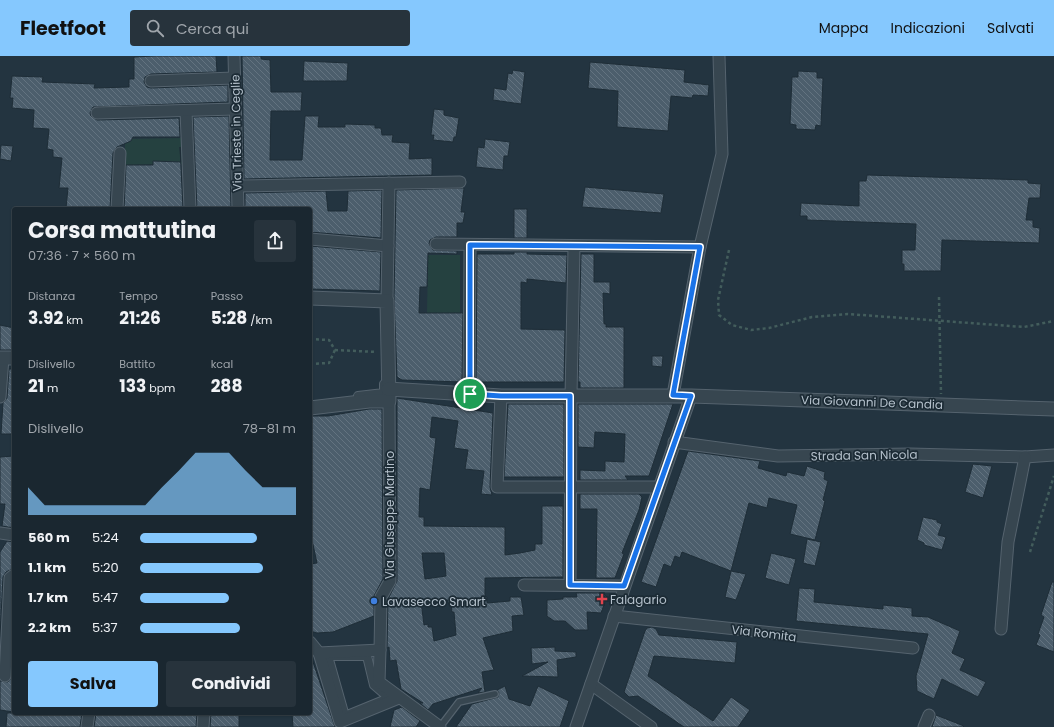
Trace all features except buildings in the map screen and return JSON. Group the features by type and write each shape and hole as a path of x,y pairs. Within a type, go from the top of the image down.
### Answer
{"street":[{"name":"Via Trieste in Ceglie","path":"234,56 238,207"},
{"path":"673,395 700,247 722,154 719,56"},
{"path":"152,81 234,78"},
{"path":"97,113 235,109"},
{"path":"186,111 190,207"},
{"path":"117,207 120,154"},
{"path":"237,186 460,182"},
{"path":"389,183 387,352 389,395"},
{"path":"312,239 388,246"},
{"path":"436,244 574,247 700,247"},
{"path":"470,245 470,394"},
{"path":"570,585 570,396 574,247"},
{"path":"312,298 388,301"},
{"path":"312,302 384,305 384,393 312,402"},
{"path":"0,397 6,358"},
{"name":"Via Giovanni De Candia","path":"312,408 369,402 389,395 470,394 501,396 673,395 1054,409"},
{"name":"Via Giuseppe Martino","path":"389,395 390,581 381,597 379,682 399,698"},
{"path":"501,396 497,487 659,487"},
{"path":"576,727 691,396"},
{"name":"Strada San Nicola","path":"674,442 778,456 910,454 1025,457 1054,455"},
{"path":"1001,630 1008,542 1025,457"},
{"path":"0,533 12,535"},
{"path":"524,585 624,586"},
{"path":"6,676 12,591"},
{"name":"Via Romita","path":"614,616 913,648"},
{"path":"380,650 315,653 340,722 399,698 440,727"},
{"path":"328,656 367,656 374,685 390,698 345,716 328,656"},
{"path":"591,684 651,727"},
{"path":"87,727 89,715"},
{"path":"203,727 204,715"},
{"path":"924,727 929,715"}],"lane":[{"path":"440,727 459,702 495,694"}],"path":[{"path":"729,250 718,300 719,315 732,325 751,330 769,328 812,318 848,314 1024,327 1054,321"},
{"path":"939,297 942,405"},
{"path":"312,339 329,340 335,350"},
{"path":"335,350 387,352"},
{"path":"312,364 329,363 335,350"},
{"path":"1030,552 1054,476"}],"green space":[{"path":"182,138 182,164 125,165 125,139"},
{"path":"428,255 460,255 460,313 427,313"}],"place":[{"name":"Falagario","path":"602,599"},
{"name":"Lavasecco Smart","path":"374,601"}],"route":[{"path":"470,245 700,247 673,395 691,396 624,586 570,585 570,396 501,396 470,394 470,245"}]}
